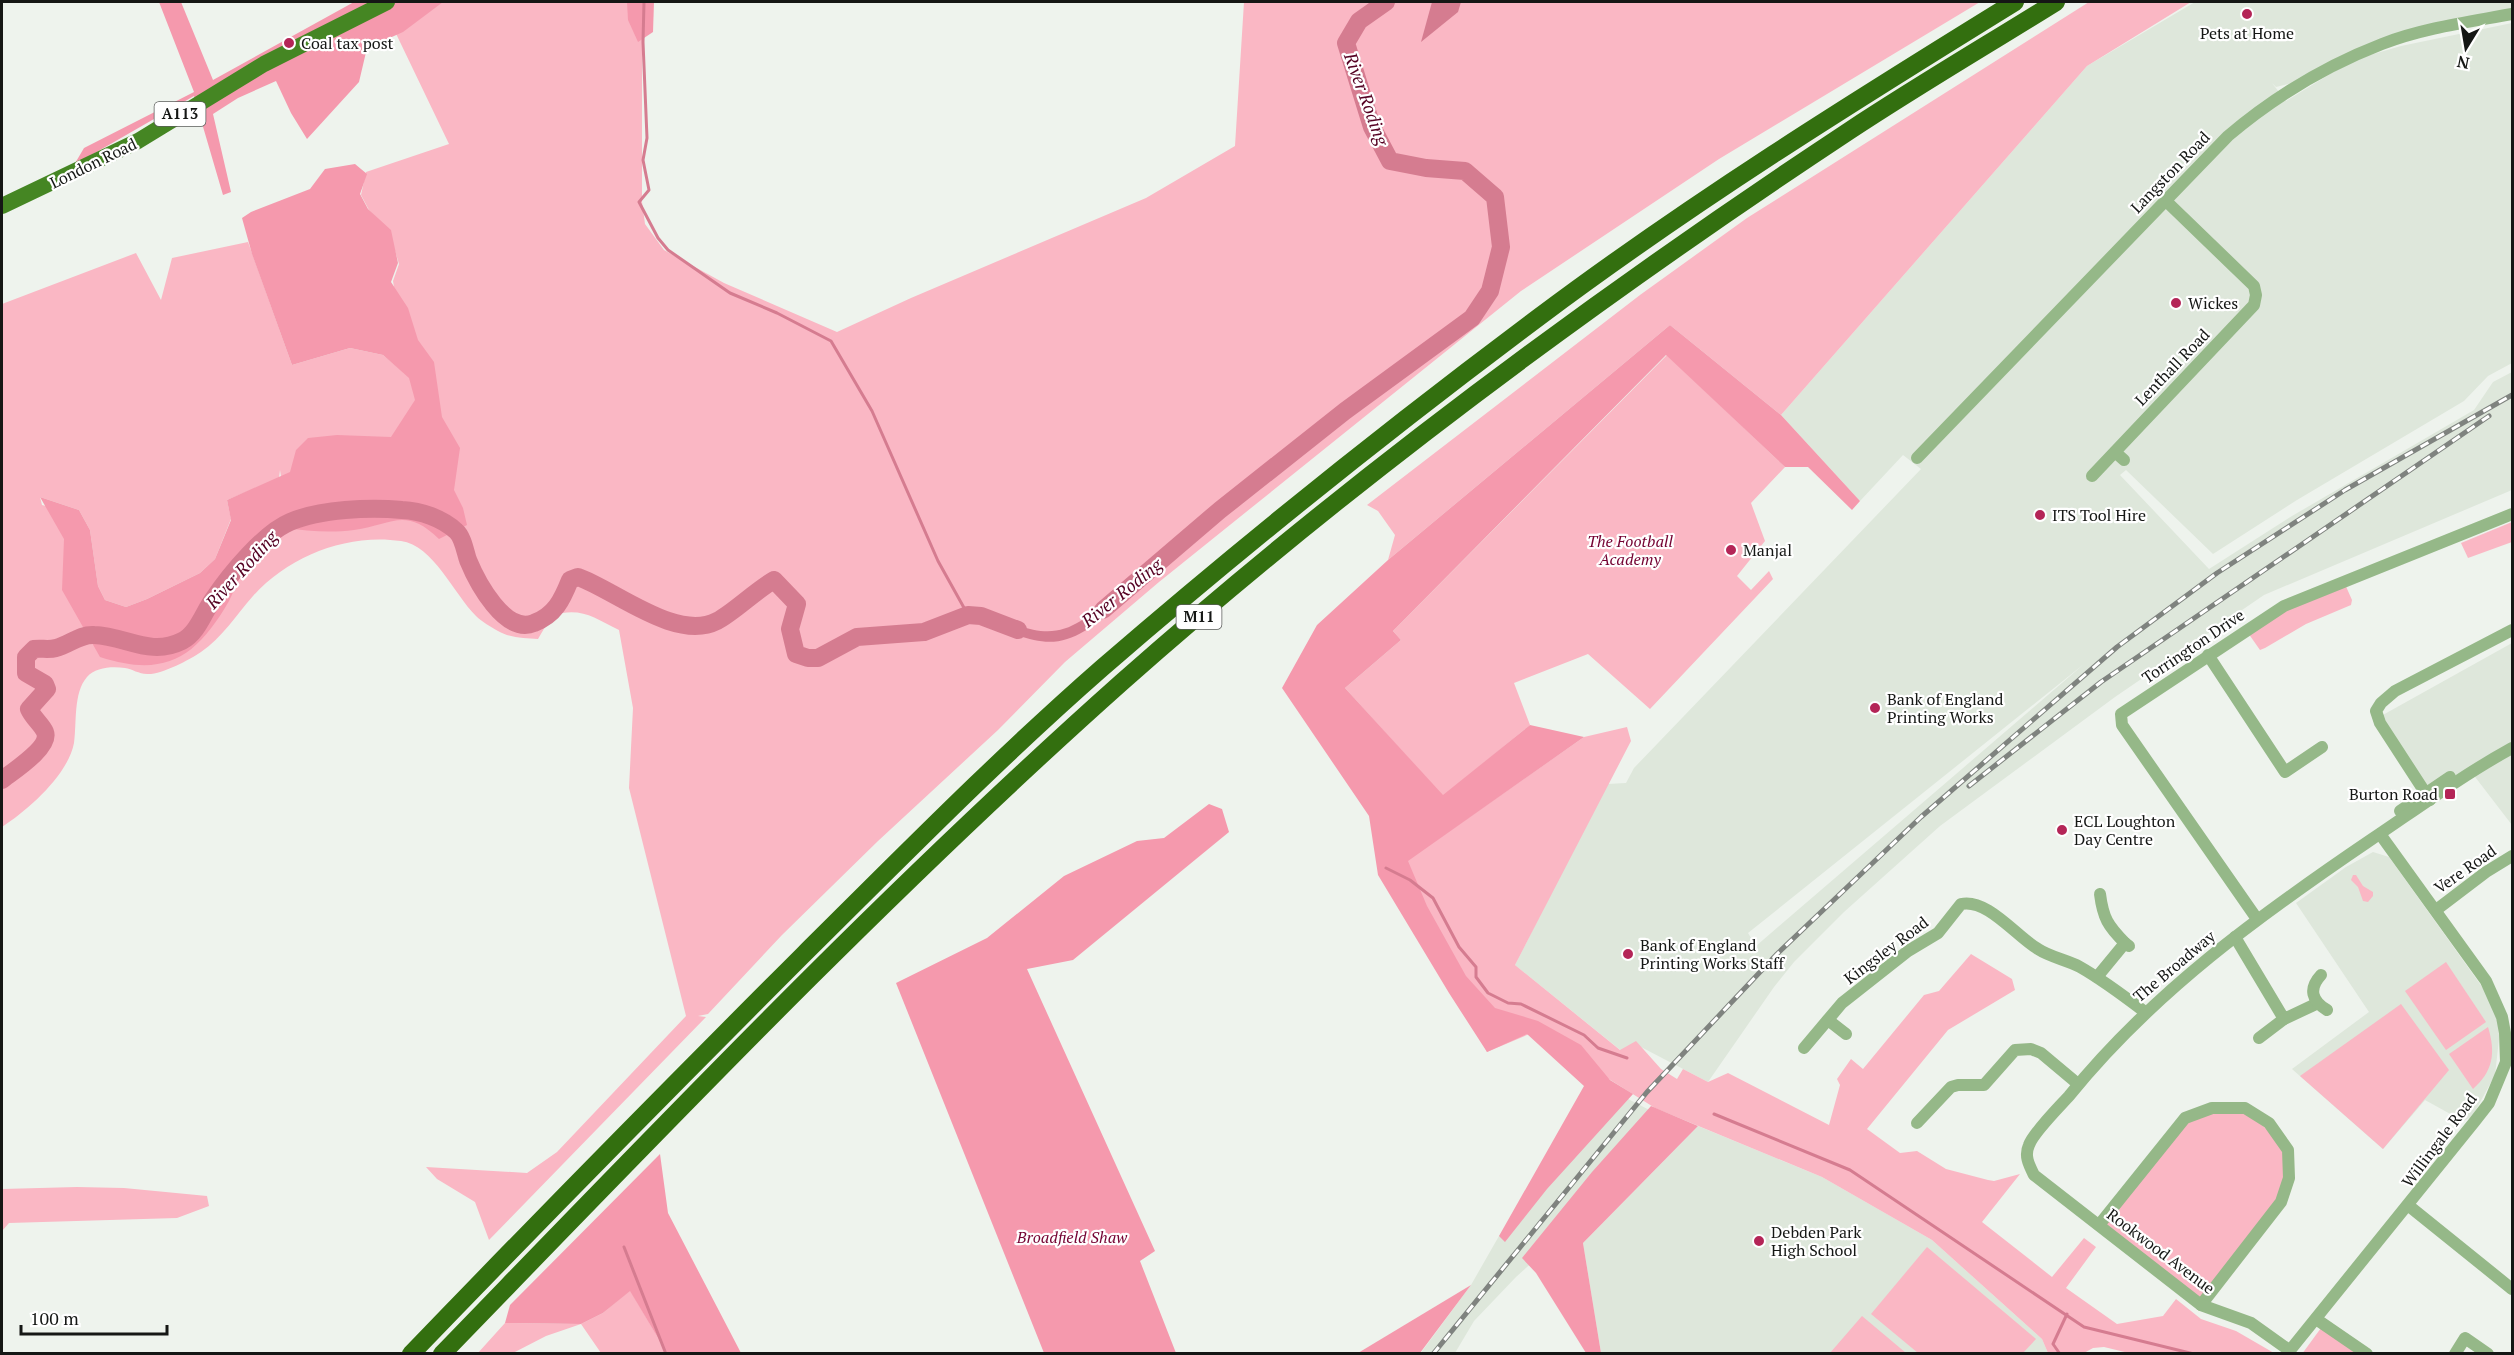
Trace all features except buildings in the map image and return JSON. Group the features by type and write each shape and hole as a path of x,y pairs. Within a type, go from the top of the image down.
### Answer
{"highway":[{"name":"M11","path":"411,1353 609,1149 929,830 1100,670 1281,518 1541,315 1841,109 2015,2"},
{"name":"M11","path":"442,1353 623,1167 942,847 1124,681 1287,542 1412,441 1571,322 1852,129 2056,2"}],"main road":[{"name":"London Road","path":"2,206 138,141 264,64 387,2"}],"street":[{"name":"Langston Road","path":"1917,458 2237,128 2276,99 2325,69 2383,44 2435,29 2512,14"},
{"name":"Lenthall Road","path":"2092,476 2120,456 2254,305 2256,295 2254,286 2165,200"},
{"name":"Torrington Drive","path":"2257,919 2122,725 2121,714 2284,606 2512,514"},
{"path":"2428,796 2380,723 2376,711 2381,703 2404,686 2512,630"},
{"path":"2208,655 2285,772 2322,747"},
{"name":"The Broadway","path":"2027,1159 2029,1144 2078,1084 2145,1012 2257,919 2380,834 2428,796 2512,740"},
{"name":"The Broadway","path":"2428,796 2512,748"},
{"name":"Willingale Road","path":"2288,1352 2409,1206 2489,1103 2509,1063 2505,1033 2491,988 2380,834"},
{"name":"Vere Road","path":"2436,910 2486,872 2512,856"},
{"path":"2097,977 2127,945 2110,928 2102,912 2100,894"},
{"name":"Kingsley Road","path":"1804,1048 1842,1003 1908,951 1938,933 1961,904 1970,902 1983,906 2041,952 2060,957 2097,977 2145,1012"},
{"path":"2235,937 2284,1019"},
{"path":"2259,1038 2284,1019 2322,1007 2313,986 2321,975"},
{"path":"1828,1020 1846,1034"},
{"path":"1917,1123 1951,1087 1984,1085 2015,1050 2031,1049 2041,1053 2078,1084"},
{"path":"2099,1225 2185,1118 2212,1108 2245,1108 2269,1123 2288,1150 2289,1178 2281,1202 2201,1305"},
{"name":"Rookwood Avenue","path":"2027,1159 2034,1175 2201,1305 2251,1323 2288,1352"},
{"path":"2409,1206 2512,1289"},
{"path":"2316,1318 2367,1353"},
{"path":"2455,1353 2465,1338 2487,1353"}],"shaded area":[{"path":"1432,2 1461,2 1458,12 1421,42"},
{"path":"2195,2 2512,2 2512,14 2435,29 2383,44 2300,81 2276,87 2272,83 2286,101 2353,60 2401,46 2512,23 2512,363 2488,376 2464,401 2297,500 2213,554 2126,470 2120,475 2209,569 2292,516 2474,410 2493,382 2512,372 2512,490 2264,595 2115,697 1940,826 1844,912 1794,962 1774,987 1708,1082 1641,1047 1629,1057 1515,965 1607,784 1626,783 1634,768 1921,469 1903,455 1860,501 1781,415 2087,66","holes":["2084,664 1756,946 1748,933"]},
{"path":"1119,592 1126,601 1078,635 1064,640 1050,642 1034,640 1015,635 993,625 998,618 1036,630 1063,629 1076,624"},
{"path":"2512,643 2512,825 2469,769 2430,796 2381,716"},
{"path":"2373,852 2389,857 2490,998 2500,1030 2495,1075 2472,1117 2463,1121 2425,1100 2383,1149 2292,1069 2369,1012 2296,903 2346,867"},
{"path":"1607,1088 1682,1127 1516,1277 1474,1321 1455,1353 1420,1354 1471,1285 1499,1236"},
{"name":"Debden Park High School","path":"1698,1126 1822,1177 1932,1240 2042,1339 2048,1353 1601,1353 1583,1243"}],"green space":[{"path":"159,2 181,2 213,80 354,2 443,2 403,32 367,48 359,82 307,139 291,113 276,81 238,98 213,114 231,192 223,195 194,96 74,165 84,148 194,92"},
{"path":"412,2 642,2 642,202 645,224 664,250 724,283 837,332 1146,198 1235,146 1244,2 1980,2 1719,159 1521,291 1159,582 1065,662 998,730 878,841 782,935 708,1014 698,1016 706,1017 489,1240 475,1202 437,1179 426,1167 527,1173 557,1152 686,1016 629,788 633,708 619,630 594,617 571,612 552,615 538,639 507,635 476,616 433,561 413,544 381,539 340,544 301,559 284,569 253,596 208,647 189,659 153,674 115,667 99,669 90,674 79,691 74,743 64,767 46,791 2,827 2,304 136,253 161,300 172,258 248,242 292,365 350,348 383,355 409,377 393,281 399,264 389,231 369,210 361,195 366,172 449,144 388,17","holes":["280,470 283,491 217,576 184,605 152,616 125,621 85,606 89,569 86,529 62,510 42,505 40,497 79,510 90,530 98,586 105,600 126,607 200,573 215,559 231,519 227,500 279,478"]},
{"path":"627,2 654,2 653,32 638,42 628,20"},
{"path":"2089,2 2191,2 2087,66 1781,415 1670,325 1388,560 1395,535 1378,511 1367,505 1640,295 1747,218"},
{"path":"355,164 367,174 360,194 368,209 391,230 398,263 391,282 408,308 418,340 434,362 442,417 460,448 454,490 463,508 467,525 439,539 417,523 407,520 345,531 284,528 248,564 217,621 191,649 161,664 123,663 100,657 62,590 64,539 40,497 79,510 90,530 98,586 105,600 126,607 200,573 215,559 231,520 227,500 290,472 296,450 308,438 337,435 391,437 415,400 409,378 383,355 350,348 292,365 252,254 242,218 251,212 310,189 325,169"},
{"path":"1670,325 1781,415 1860,501 1852,510 1808,467 1785,467 1666,355 1393,631 1401,640 1345,688 1443,795 1530,725 1584,737 1408,861 1427,906 1466,976 1495,1008 1538,1021 1581,1045 1610,1080 1633,1094 1547,1189 1505,1242 1499,1236 1584,1086 1527,1034 1487,1052 1378,875 1369,816 1282,688 1317,625 1388,560"},
{"name":"The Football Academy","path":"1667,355 1785,467 1751,503 1765,541 1737,576 1751,590 1769,571 1773,579 1650,709 1588,654 1514,683 1530,725 1443,796 1345,688 1401,640 1393,631"},
{"path":"2512,522 2512,542 2468,558 2461,543"},
{"path":"2344,582 2352,600 2351,605 2306,624 2265,648 2260,650 2246,630"},
{"path":"1627,727 1631,741 1515,965 1620,1050 1636,1041 1661,1069 1677,1079 1683,1069 1708,1082 1728,1073 1829,1125 1840,1085 1837,1079 1851,1059 1863,1069 1924,995 1939,991 1971,954 2012,979 2015,990 1948,1030 1867,1129 1900,1153 1917,1151 1946,1169 1994,1181 2020,1174 1982,1222 2052,1277 2084,1238 2096,1247 2066,1288 2117,1324 2163,1316 2176,1299 2201,1319 2236,1331 2274,1353 2133,1354 2104,1347 2093,1348 2084,1353 2048,1353 2042,1339 1932,1240 1822,1177 1655,1108 1534,1032 1487,1052 1398,867 1584,737"},
{"name":"Broadfield Shaw","path":"1209,804 1222,809 1229,832 1073,960 1027,969 1155,1251 1140,1261 1176,1353 1044,1353 896,983 987,938 1064,876 1137,841 1164,838"},
{"path":"2353,875 2356,875 2363,886 2373,892 2368,902 2363,901 2358,887 2351,880"},
{"path":"2446,962 2486,1022 2446,1050 2405,991"},
{"path":"2401,1004 2449,1070 2383,1149 2300,1076"},
{"path":"2488,1027 2492,1045 2491,1061 2485,1075 2473,1089 2449,1054"},
{"path":"1651,1106 1698,1126 1583,1243 1601,1353 1586,1353 1536,1273 1522,1258 1592,1172"},
{"path":"2245,1108 2288,1150 2281,1202 2201,1305 2099,1225 2185,1118"},
{"path":"660,1154 668,1213 741,1353 667,1353 630,1291 603,1313 581,1324 505,1323 510,1305"},
{"path":"124,1188 207,1196 209,1206 177,1218 9,1223 2,1231 2,1189"},
{"path":"1927,1247 2036,1339 2023,1353 1918,1353 1871,1314"},
{"path":"1471,1285 1420,1353 1358,1353"},
{"path":"630,1290 667,1353 601,1353 581,1324 603,1313"},
{"path":"1862,1316 1906,1353 1830,1353"},
{"path":"505,1323 581,1324 546,1336 513,1353 477,1354"},
{"path":"2321,1328 2357,1354 2302,1354"}],"waterway":[{"path":"644,2 643,42 647,138 643,160 649,190 639,202 658,238 668,250 730,293 777,313 831,341 872,411 938,561 968,615"},
{"name":"River Roding","path":"1103,610 1220,510 1345,411 1472,318 1490,291 1501,247 1495,197 1465,171 1426,168 1390,161 1372,127 1346,43 1359,21 1386,2"},
{"name":"River Roding","path":"2,780 37,752 45,738 44,729 29,709 47,689 45,684 26,673 26,657 34,649 56,648 89,635 106,636 159,647 182,641 197,627 214,598 238,566 269,535 290,522 316,514 375,509 409,511 431,516 444,522 460,537 472,570 485,593 503,614 523,625 541,620 553,611 570,580 578,577 665,620 683,625 701,626 724,617 774,580 797,604 790,629 796,654 808,658 818,658 857,637 924,632 968,615 981,616 1018,630"},
{"path":"1386,868 1410,880 1433,898 1459,947 1476,967 1476,977 1488,993 1508,1003 1521,1004 1584,1035 1598,1048 1627,1058"},
{"path":"1714,1114 1850,1170 2084,1327 2194,1354"},
{"path":"624,1247 666,1354"},
{"path":"2060,1354 2053,1344 2067,1314"}],"railway":[{"path":"1433,1354 1647,1092 1777,954 1921,817 2117,647 2217,573 2345,490 2512,395"},
{"path":"1969,786 2101,682 2489,416"}],"place":[{"name":"Pets at Home","path":"2247,14"},
{"name":"Coal tax post","path":"289,43"},
{"name":"Wickes","path":"2176,303"},
{"name":"ITS Tool Hire","path":"2040,515"},
{"name":"Manjal","path":"1731,550"},
{"name":"Bank of England Printing Works","path":"1875,708"},
{"name":"Burton Road","path":"2450,794"},
{"name":"ECL Loughton Day Centre","path":"2062,830"},
{"name":"Bank of England Printing Works Staff","path":"1628,954"},
{"name":"Debden Park High School","path":"1759,1241"}]}
